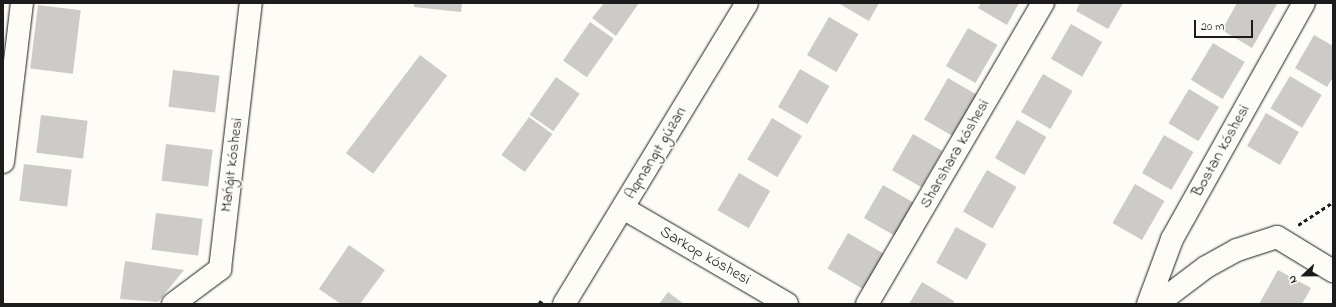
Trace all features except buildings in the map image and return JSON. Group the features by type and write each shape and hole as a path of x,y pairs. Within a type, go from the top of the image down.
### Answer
{"street":[{"path":"3,162 22,3"},
{"name":"Mańǵıt kóshesi","path":"173,304 220,269 251,3"},
{"name":"Aqmangıt gúzarı","path":"564,304 748,3"},
{"name":"Sharshara kóshesi","path":"866,304 1043,3"},
{"name":"Bostan kóshesi","path":"1148,304 1172,239 1304,3"},
{"name":"Sarkop kóshesi","path":"623,208 787,304"},
{"path":"1157,304 1206,267 1237,250 1276,237 1333,271"}],"path":[{"path":"1276,237 1333,202"}]}
